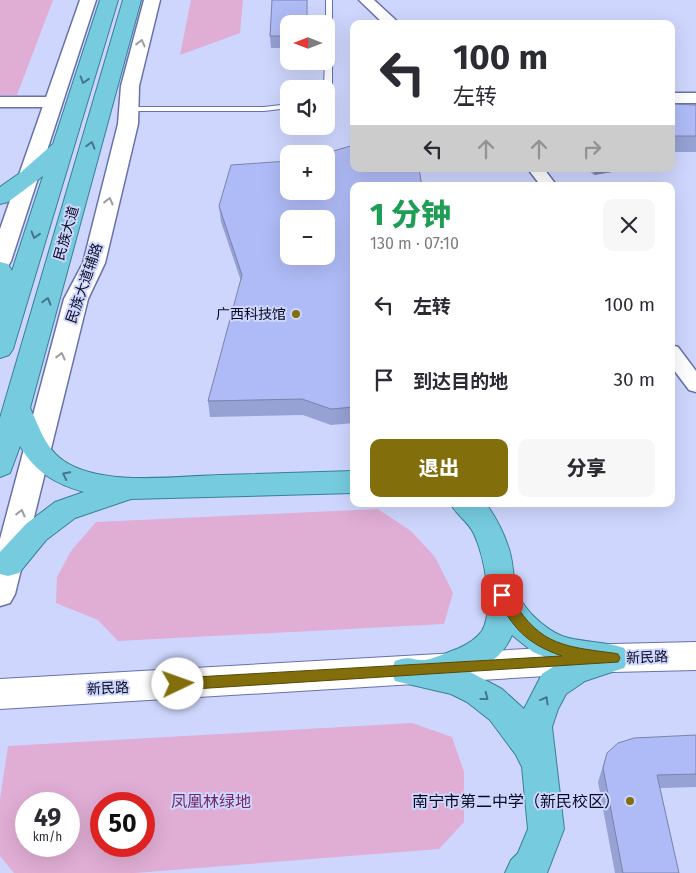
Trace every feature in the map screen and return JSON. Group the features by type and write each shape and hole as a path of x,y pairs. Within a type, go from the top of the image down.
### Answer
{"highway":[{"name":"民族大道","path":"0,349 109,0"},
{"name":"民族大道","path":"0,466 132,0"},
{"path":"0,197 28,178 63,147"},
{"path":"0,269 12,309"},
{"path":"16,407 36,450 53,468 69,477 101,486 130,488 350,482"},
{"path":"8,564 36,532 65,510 130,488"},
{"path":"423,670 474,657 493,641 502,620 502,595 498,558 487,532 471,507"},
{"path":"502,595 516,619 529,633 547,645 575,654 613,658"},
{"path":"524,873 530,866 546,829 535,727 542,705 554,684 575,670 613,658"},
{"path":"423,670 454,680 481,693 509,717 526,738 538,765"}],"main road":[{"name":"新民路","path":"0,694 613,658 696,656"}],"street":[{"path":"0,261 88,0"},
{"name":"民族大道辅路","path":"0,594 76,299 94,264 128,124 130,86 152,0"},
{"path":"366,0 388,20"},
{"path":"675,98 696,98"},
{"path":"0,102 54,102"},
{"path":"538,172 546,182"},
{"path":"675,357 696,385"}],"lane":[{"path":"328,80 330,0"},
{"path":"129,109 264,109 280,107"}],"green space":[{"path":"0,0 53,0 17,95 0,95"},
{"path":"191,0 243,0 240,33 180,55"},
{"path":"378,509 411,531 435,557 453,593 444,624 118,641 98,620 56,603 57,577 71,551 96,522"},
{"name":"凤凰林绿地","path":"412,723 452,737 464,772 464,822 439,849 135,873 14,873 0,856 0,799 8,746"}],"building":[{"path":"272,0 307,0 307,15 280,15 280,36 270,36"},
{"path":"675,104 696,105 696,136 675,136"},
{"name":"广西科技馆","path":"350,146 350,172 420,172 421,182 350,182 350,407 331,409 302,399 208,401 242,275 219,206 231,165 280,162 280,200 335,200 335,151"},
{"path":"696,735 696,774 657,775 679,873 623,873 603,768 607,753 618,743 634,738"}],"place":[{"name":"广西科技馆","path":"296,314"},
{"name":"南宁市第二中学（新民校区）","path":"630,801"}],"route":[{"path":"178,684 613,658 575,654 547,645 529,633 516,619 502,595"}]}
